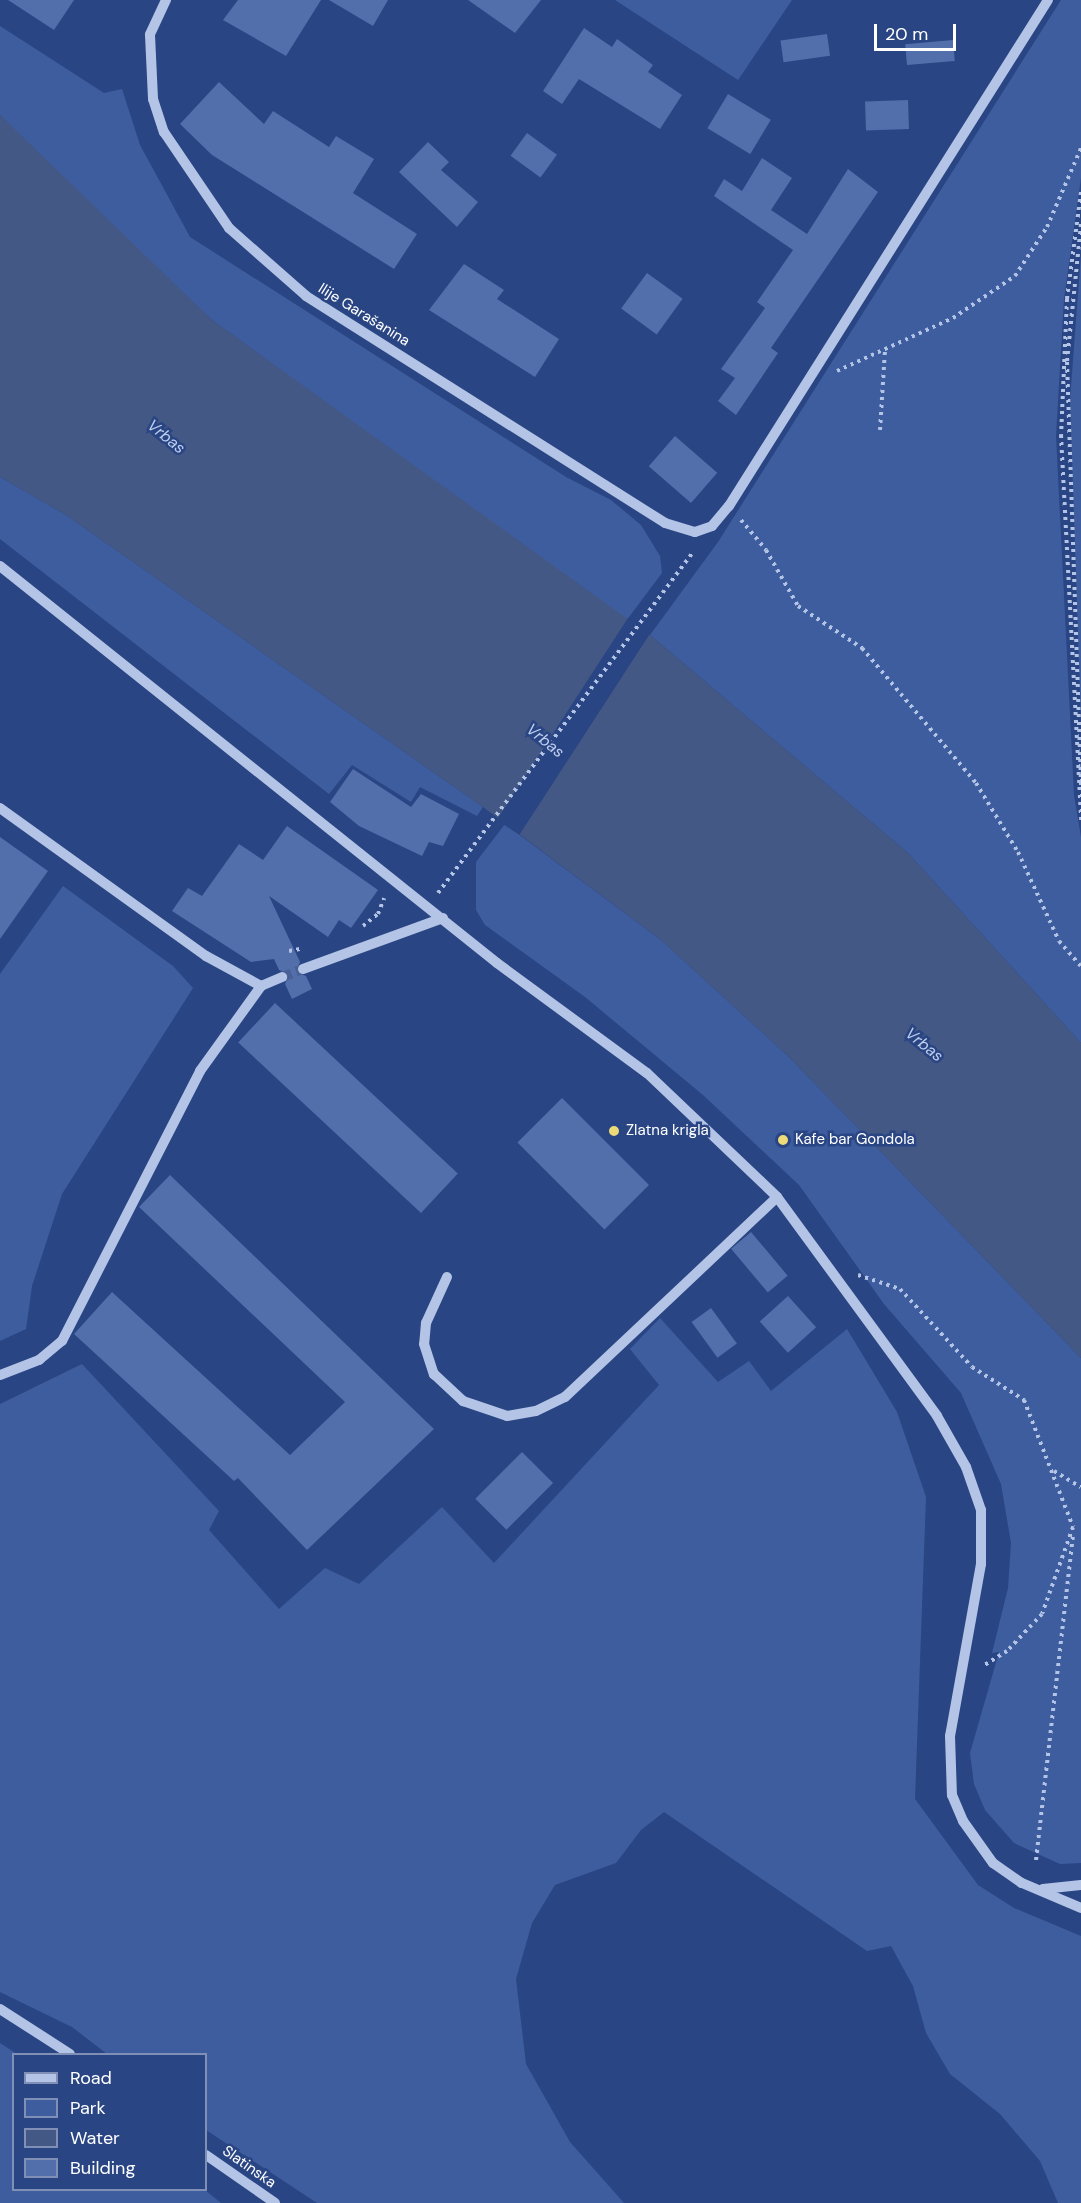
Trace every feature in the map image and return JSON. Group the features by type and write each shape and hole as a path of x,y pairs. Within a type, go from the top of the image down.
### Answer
{"street":[{"name":"Ilije Garašanina","path":"166,0 150,35 153,99 164,132 229,228 306,296 665,523 685,532 712,526 729,506"},
{"path":"729,506 1048,0"},
{"path":"0,566 428,907 647,1073 777,1197 937,1416 966,1467 981,1510 981,1564 950,1736 952,1795 978,1845 1029,1887 1081,1908"},
{"path":"0,808 206,956 261,986"},
{"path":"303,969 443,918"},
{"path":"0,1375 39,1360 62,1341 200,1071 261,986 282,977"},
{"path":"447,1277 426,1323 424,1344 434,1374 464,1401 507,1416 536,1411 565,1397 777,1197"},
{"path":"1029,1887 1054,1890 1081,1885"},
{"path":"0,2009 67,2053"},
{"name":"Slatinska","path":"207,2156 275,2203"}],"path":[{"path":"806,383 953,318 1015,276 1047,227 1081,148"},
{"path":"1081,192 1067,300 1061,435 1081,822"},
{"path":"1081,224 1067,362 1081,788"},
{"path":"880,430 885,350"},
{"path":"729,506 766,550 798,606 862,648 976,783 1018,852 1059,941 1081,966"},
{"path":"428,907 680,571"},
{"path":"354,930 378,914 384,894"},
{"path":"289,951 308,954"},
{"path":"858,1274 900,1289 972,1367 1024,1400 1054,1471 1073,1527 1036,1860"},
{"path":"1054,1471 1081,1487"},
{"path":"984,1665 1007,1651 1042,1614 1073,1527"}],"green space":[{"path":"615,0 792,0 738,80"},
{"path":"1061,0 1081,0 1081,178 1064,299 1056,436 1074,795 1081,837 1081,1043 908,853 650,635 718,542"},
{"path":"0,26 104,93 122,89 140,145 190,237 566,477 611,500 641,525 660,556 662,573 626,621 212,320 69,187 0,115"},
{"path":"1081,254 1081,721 1070,400"},
{"path":"0,477 66,515 483,807 477,816 420,787 411,802 352,765 329,794 0,539"},
{"path":"505,824 661,940 788,1056 1081,1358 1081,1863 1060,1864 1014,1843 985,1810 974,1784 970,1753 999,1652 992,1653 1008,1588 1011,1543 1001,1484 961,1393 884,1304 799,1185 703,1095 585,997 485,925 476,910 476,862"},
{"path":"63,886 173,966 193,988 62,1194 32,1286 26,1329 0,1341 0,974"},
{"path":"660,1318 718,1382 749,1361 771,1391 847,1329 897,1412 926,1497 915,1799 978,1885 1014,1908 1081,1936 1081,2203 1058,2203 1040,2161 1000,2114 950,2074 926,2033 913,1986 891,1946 867,1951 664,1812 641,1830 616,1863 555,1885 532,1923 516,1979 526,2064 570,2142 624,2203 317,2203 207,2131 207,2053 106,2053 72,2027 0,1992 0,1404 82,1364 219,1511 209,1530 279,1609 325,1568 359,1584 442,1507 494,1563 659,1385 630,1349"},
{"path":"0,2043 15,2053 12,2053 12,2191 206,2191 221,2203 0,2203"}],"water":[{"name":"Vrbas","path":"0,115 212,320 650,635 908,853 1081,1043 1081,1358 788,1056 661,940 483,807 66,515 0,477"}],"pier":[{"path":"628,618 651,633 519,835 497,820"}],"building":[{"path":"8,0 74,0 54,30"},
{"path":"238,0 321,0 286,56 223,20"},
{"path":"329,0 388,0 373,26"},
{"path":"468,0 541,0 515,33"},
{"path":"584,28 612,47 617,39 653,65 648,72 682,95 660,129 579,79 562,104 543,91"},
{"path":"827,34 830,56 784,62 780,41"},
{"path":"953,40 955,61 907,65 905,44"},
{"path":"219,82 264,124 273,111 329,147 336,136 374,159 353,193 417,234 394,269 212,155 180,124"},
{"path":"728,94 771,120 750,154 707,128"},
{"path":"908,100 909,129 866,130 865,102"},
{"path":"527,133 557,155 540,177 511,156"},
{"path":"428,142 449,162 441,170 478,202 457,227 399,172"},
{"path":"762,158 792,178 771,210 807,234 848,169 878,192 771,348 778,353 736,415 718,401 735,378 721,369 765,308 757,302 793,250 714,196 724,179 742,191"},
{"path":"464,264 504,290 497,299 559,339 535,377 429,310"},
{"path":"647,273 683,299 657,334 621,309"},
{"path":"675,436 717,473 691,503 649,466"},
{"path":"353,769 411,807 421,794 459,814 443,846 429,842 422,856 359,826 330,802"},
{"path":"287,826 378,890 351,928 339,920 328,937 269,896 300,962 296,972 306,976 312,989 292,999 285,984 289,974 279,970 274,959 251,962 172,911 188,888 202,896 239,844 263,860"},
{"path":"0,837 48,871 0,939"},
{"path":"275,1003 458,1173 421,1213 238,1042"},
{"path":"562,1098 649,1185 604,1230 517,1143"},
{"path":"170,1175 434,1429 307,1550 238,1478 234,1481 74,1334 112,1292 290,1455 345,1402 139,1207"},
{"path":"751,1232 788,1276 768,1292 731,1249"},
{"path":"788,1296 816,1327 788,1353 760,1321"},
{"path":"711,1308 737,1344 717,1358 692,1322"},
{"path":"522,1452 553,1483 506,1530 475,1499"}],"tunnel":[{"path":"282,977 303,969"}],"place":[{"name":"Zlatna krigla","path":"614,1131"},
{"name":"Kafe bar Gondola","path":"783,1140"}]}
